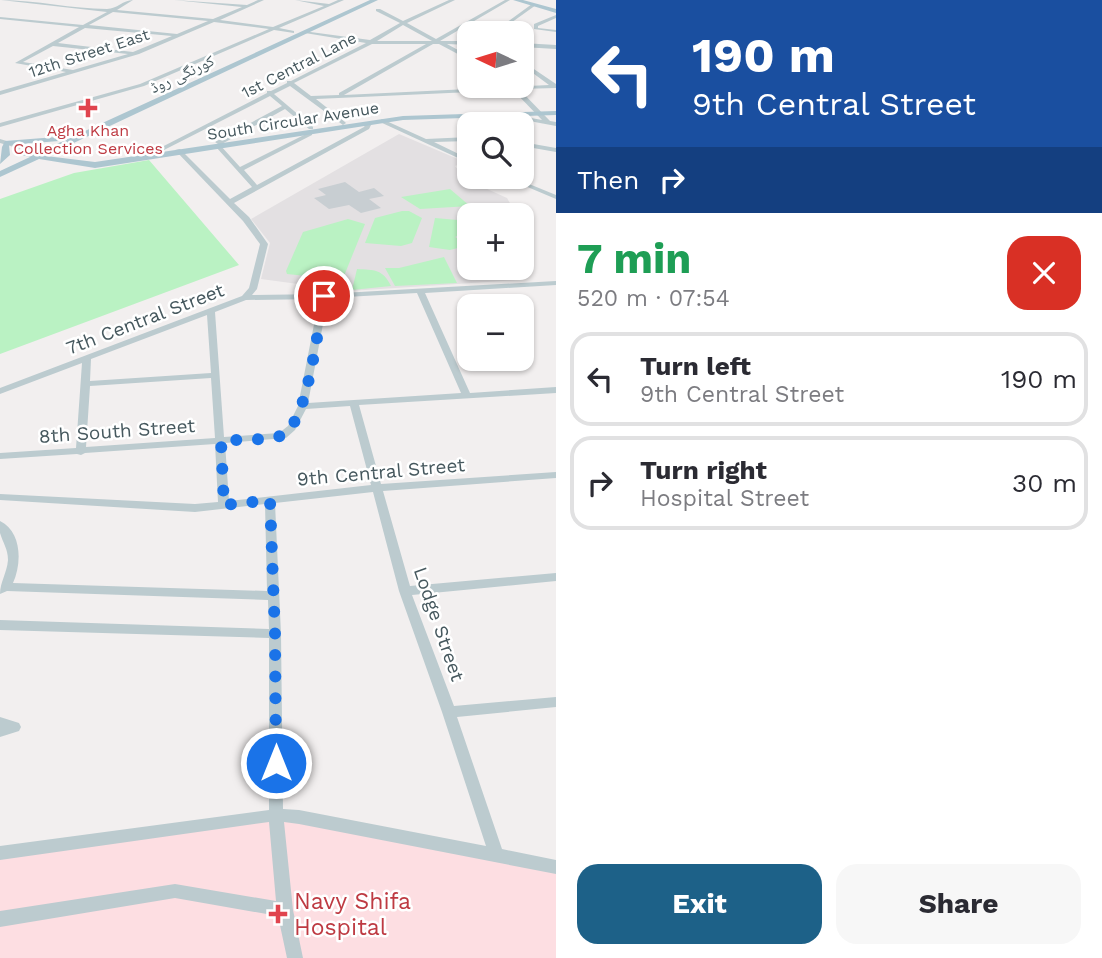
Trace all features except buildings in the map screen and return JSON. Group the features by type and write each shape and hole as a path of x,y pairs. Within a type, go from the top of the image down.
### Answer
{"main road":[{"name":"کورنگی روڈ","path":"0,175 56,139 362,0"},
{"name":"کورنگی روڈ","path":"33,154 106,124 375,0"},
{"path":"516,0 556,12"},
{"name":"South Circular Avenue","path":"534,113 556,112"},
{"name":"South Circular Avenue","path":"33,154 103,165 343,123 412,116 539,113"},
{"name":"South Circular Avenue","path":"309,130 376,122 457,118"},
{"path":"0,175 33,164 61,160 64,148 101,130 106,124"},
{"path":"0,163 6,155 3,144 56,139"},
{"name":"South Circular Avenue","path":"61,160 104,161 179,151"},
{"path":"0,163 33,154"}],"street":[{"path":"3,0 217,20 293,31"},
{"path":"18,0 113,10"},
{"path":"76,71 18,63 131,0"},
{"path":"176,0 248,6"},
{"name":"12th Street East","path":"0,93 137,53 262,0"},
{"path":"297,0 329,6"},
{"path":"0,125 142,85 342,0"},
{"name":"1st Central Lane","path":"160,153 159,151 289,82 453,0"},
{"path":"339,95 508,0"},
{"path":"509,21 531,3"},
{"path":"378,10 457,52"},
{"path":"536,29 536,25 556,12"},
{"path":"0,18 178,35"},
{"path":"536,29 556,31"},
{"path":"536,29 556,47"},
{"path":"305,32 371,42 457,43"},
{"path":"53,44 137,53"},
{"path":"534,46 556,47"},
{"path":"534,71 555,86"},
{"path":"289,82 343,123"},
{"path":"534,87 555,86"},
{"path":"310,98 457,90"},
{"path":"239,170 310,134 287,106 270,92"},
{"path":"525,98 547,121"},
{"path":"256,188 218,142 287,106"},
{"path":"534,119 556,124"},
{"path":"230,202 376,122 408,133 457,156"},
{"path":"424,141 457,140"},
{"path":"3,144 33,154"},
{"path":"534,146 556,150"},
{"path":"179,151 230,202 264,244 253,289 245,298"},
{"path":"534,188 556,197"},
{"name":"7th Central Street","path":"0,391 245,298 556,283"},
{"path":"420,290 467,396"},
{"path":"324,296 303,406 556,390"},
{"path":"211,310 224,505"},
{"path":"81,452 88,357"},
{"path":"85,384 215,375"},
{"name":"Lodge Street","path":"354,404 405,592 449,712 496,855"},
{"name":"8th South Street","path":"0,456 282,436 292,428 303,406"},
{"name":"9th Central Street","path":"0,497 195,508 375,488 556,475"},
{"path":"270,500 275,634 276,815 285,910 295,958"},
{"path":"0,525 14,551 14,569 2,589 274,596"},
{"path":"405,592 556,577"},
{"path":"0,625 275,634"},
{"path":"449,712 556,702"},
{"path":"0,723 14,727 0,731"},
{"path":"0,853 276,815 299,817 552,865"},
{"path":"0,919 175,891 285,910"}],"shaded area":[{"path":"399,134 457,159 457,189 487,189 507,198 510,203 457,203 457,280 519,280 350,291 261,279 270,243 251,219"},
{"name":"Navy Shifa Hospital","path":"276,815 556,869 556,958 0,958 0,850"}],"green space":[{"path":"149,160 239,265 0,354 0,199 74,173"},
{"path":"450,189 466,203 457,203 457,207 420,209 401,197"},
{"path":"409,211 422,218 412,243 401,246 365,243 375,218"},
{"path":"435,218 457,220 457,248 450,250 429,247"},
{"path":"348,219 365,224 344,276 334,279 287,274 303,232"},
{"path":"444,257 457,283 395,286 385,268 399,268"},
{"path":"357,269 381,273 391,286 352,290"}],"place":[{"name":"Agha Khan Collection Services","path":"88,108"},
{"name":"Navy Shifa Hospital","path":"278,914"}],"route":[{"path":"276,763 270,500 224,505 221,441 282,436 292,428 303,406 324,296"}]}
